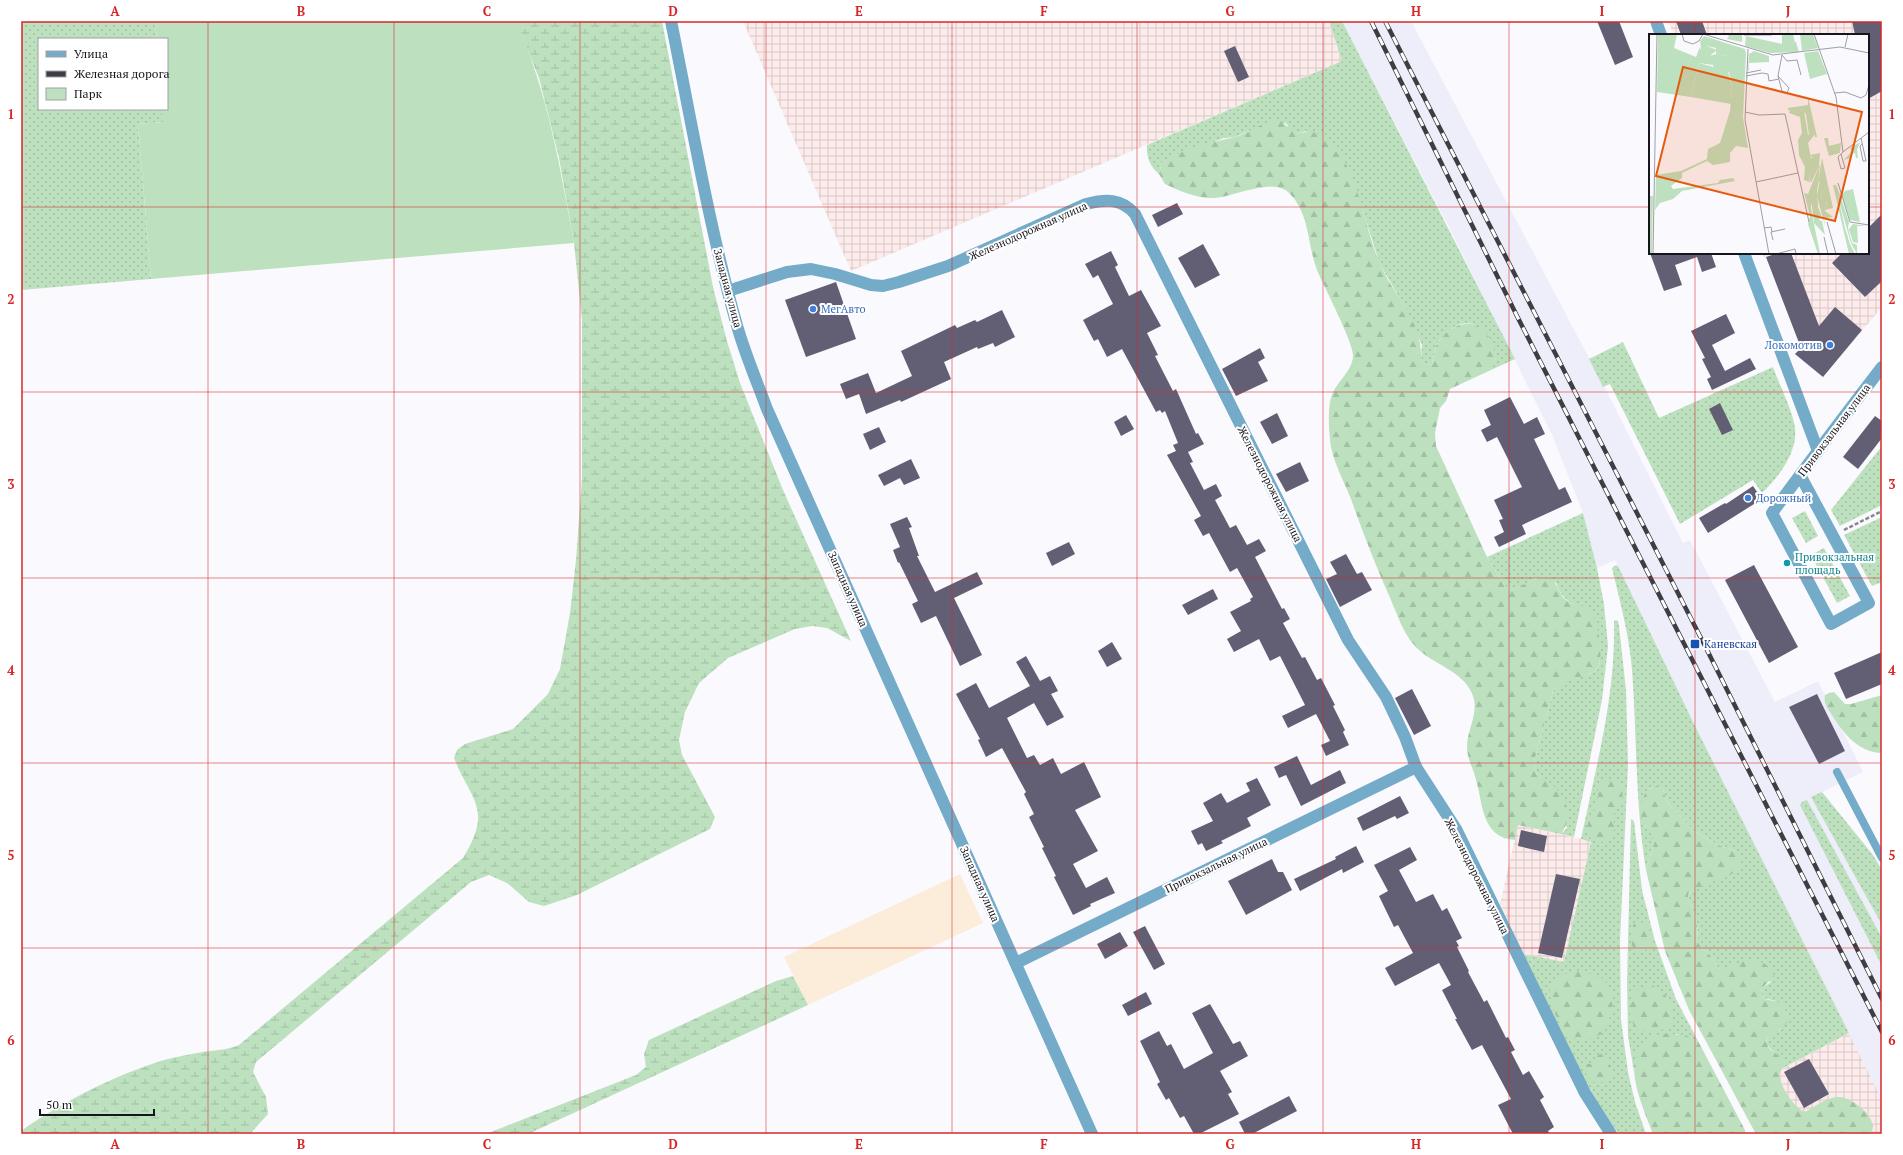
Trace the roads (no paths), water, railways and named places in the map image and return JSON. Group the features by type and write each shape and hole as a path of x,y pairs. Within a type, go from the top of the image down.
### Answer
{"street":[{"name":"Западная улица","path":"671,21 718,253 738,330 767,409 1092,1134"},
{"path":"1656,21 1661,34"},
{"name":"Железнодорожная улица","path":"728,292 787,272 811,269 835,274 871,285 883,286 948,266 1086,204 1108,200 1119,201 1135,214 1348,640 1386,696 1405,737 1416,767 1456,828 1585,1093 1611,1134"},
{"path":"1744,254 1818,451"},
{"name":"Привокзальная улица","path":"1800,475 1869,603 1831,624 1772,513 1800,475 1818,451 1882,367"},
{"name":"Привокзальная улица","path":"1016,963 1416,767"}],"lane":[{"path":"1837,772 1882,858"}],"railway":[{"path":"1371,21 1518,318 1882,1032"},
{"path":"1385,21 1702,640 1882,999"}],"place":[{"name":"МегАвто","path":"813,309"},
{"name":"Локомотив","path":"1830,345"},
{"name":"Дорожный","path":"1748,498"},
{"name":"Привокзальная площадь","path":"1787,563"},
{"name":"Каневская","path":"1695,644"}]}
